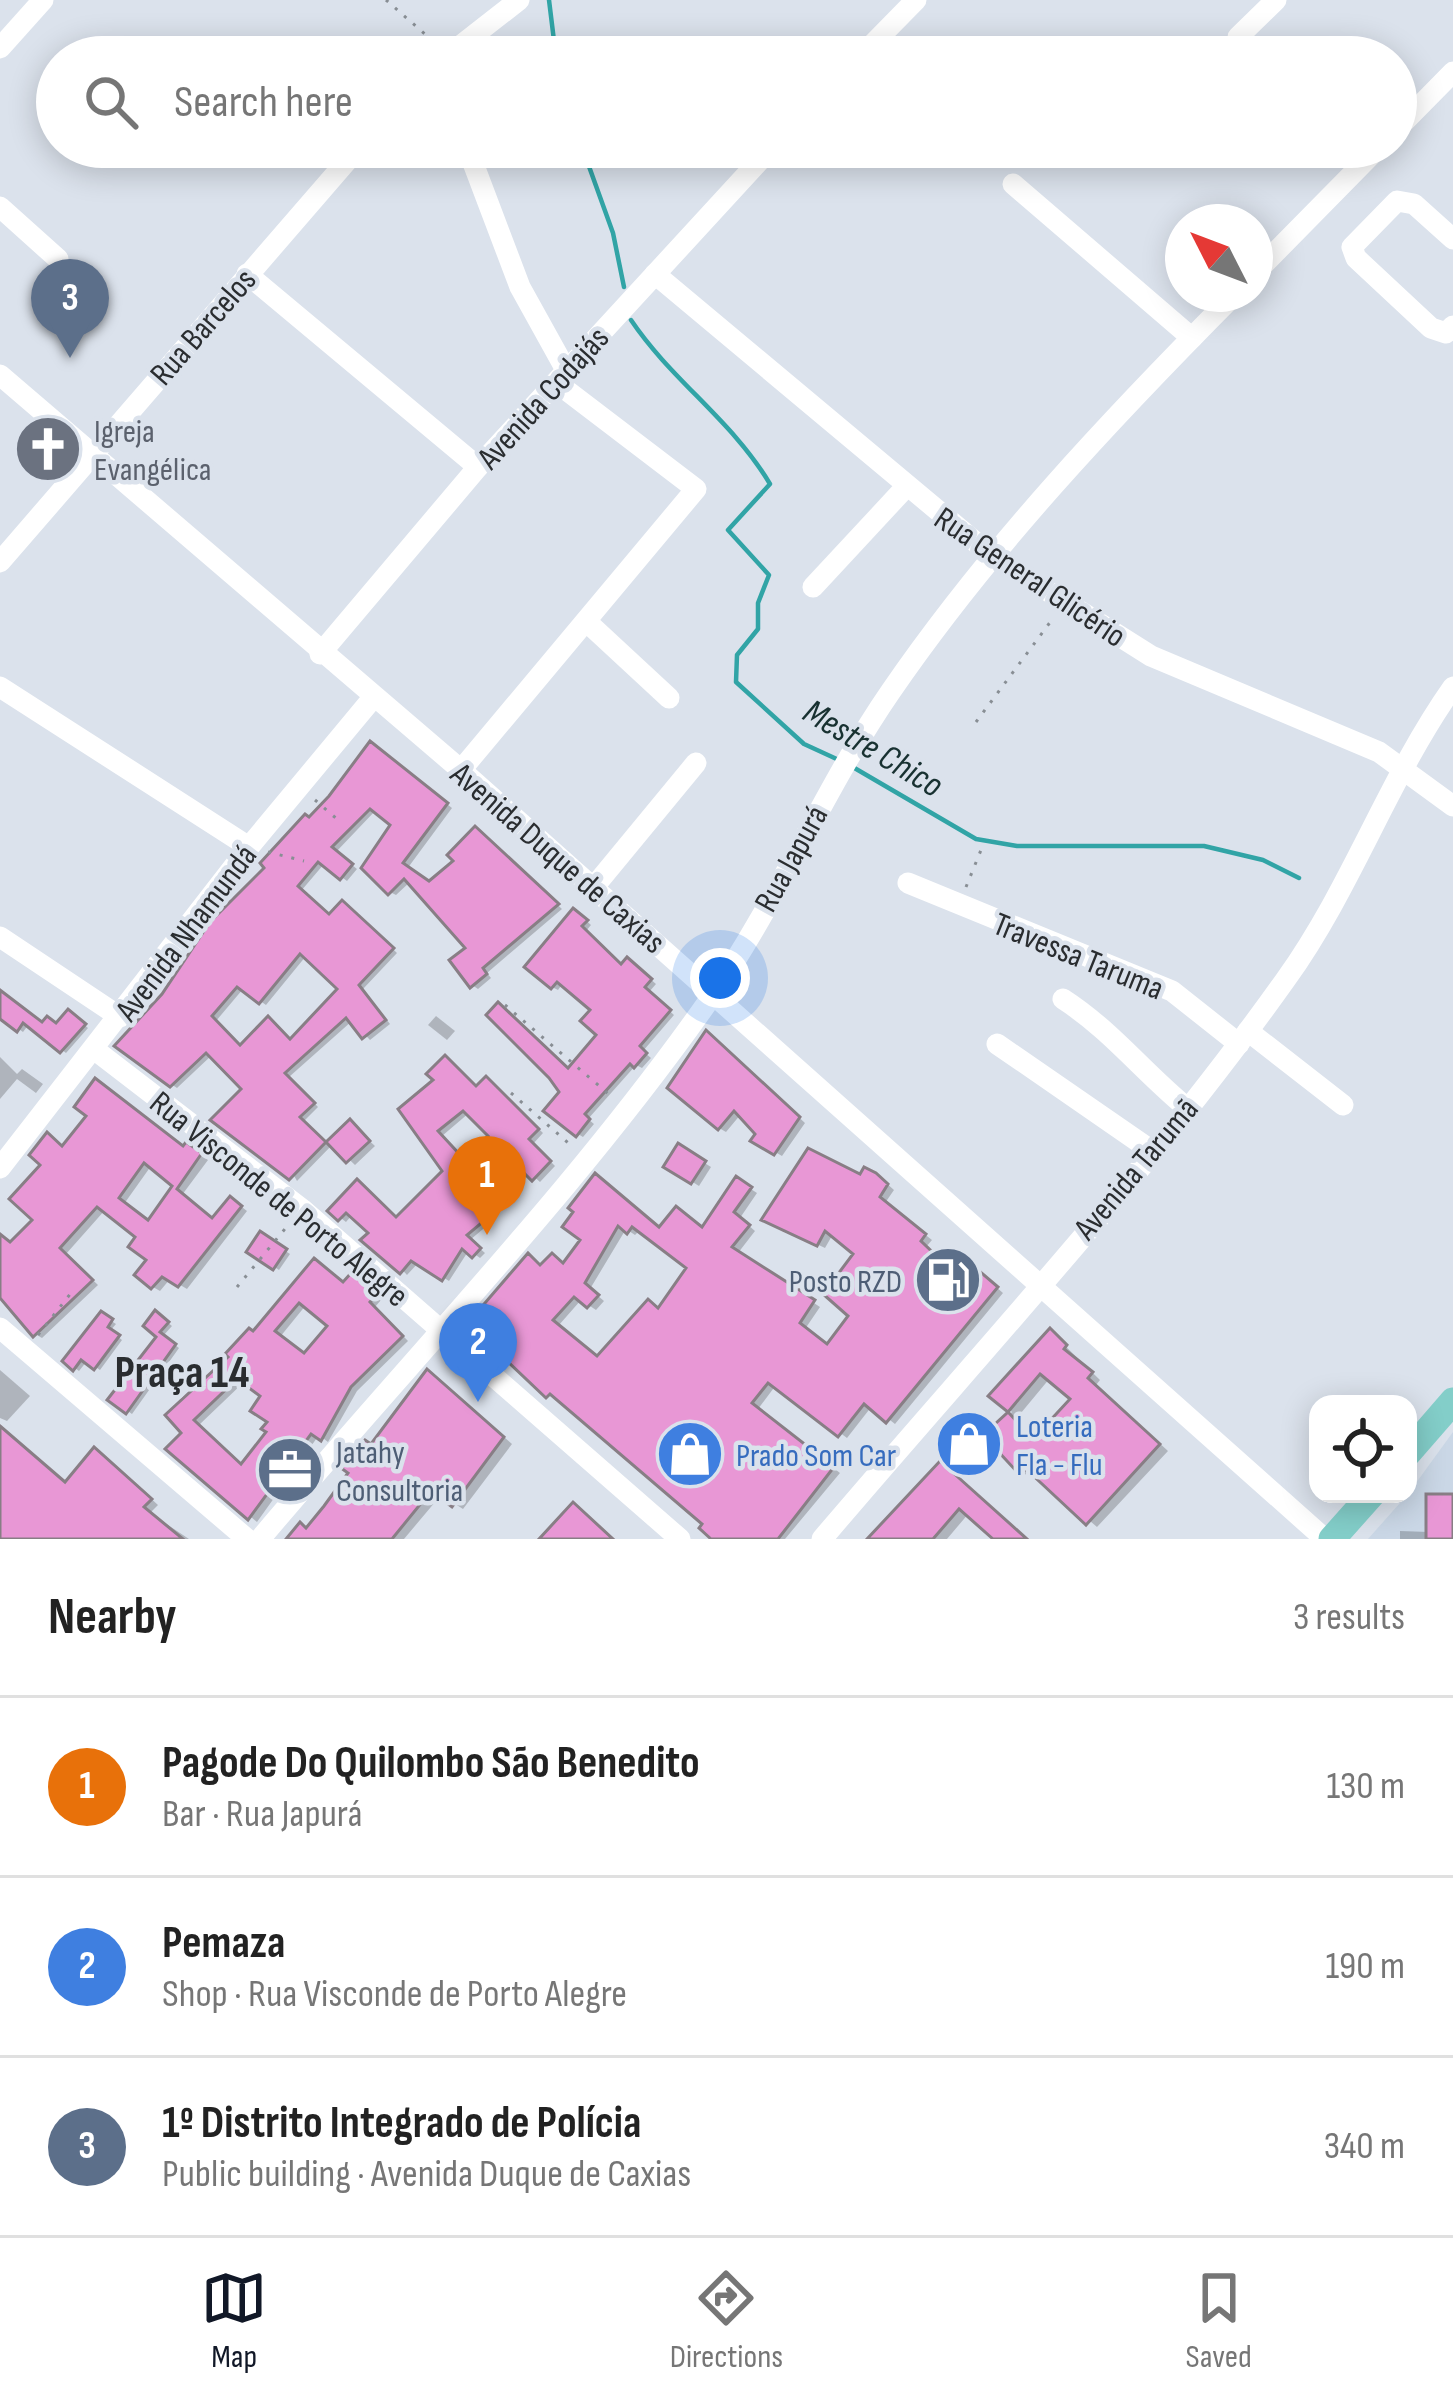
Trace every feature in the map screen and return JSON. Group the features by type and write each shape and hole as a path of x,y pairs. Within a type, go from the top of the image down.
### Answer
{"main road":[{"path":"1417,1443 1453,1402"},
{"path":"1329,1539 1363,1503"}],"street":[{"path":"0,48 43,0"},
{"path":"473,36 519,0"},
{"path":"881,36 916,0"},
{"path":"1239,36 1276,0"},
{"path":"1417,109 1453,72"},
{"name":"Rua Barcelos","path":"0,562 340,168"},
{"path":"461,770 696,489 562,376 520,287 475,168"},
{"name":"Avenida Codajás","path":"320,654 478,467 753,168"},
{"path":"1273,255 1358,168"},
{"path":"1013,184 1192,338"},
{"path":"1453,239 1414,204 1397,201 1352,247 1431,328 1446,333 1453,326"},
{"path":"0,207 58,259"},
{"path":"247,274 478,467"},
{"name":"Rua General Glicério","path":"655,274 905,488 991,555 1202,681 1313,723 1403,766 1453,806"},
{"name":"Rua Japurá","path":"260,1539 588,1160 714,993 833,781 991,555 1217,312"},
{"name":"Avenida Duque de Caxias","path":"0,375 372,699 461,770 1329,1539"},
{"path":"813,587 905,488"},
{"path":"587,622 669,698"},
{"path":"0,687 249,847"},
{"name":"Avenida Tarumã","path":"822,1539 1243,1038 1334,904 1403,766 1453,687"},
{"name":"Avenida Nhamundá","path":"0,1168 249,847 372,699"},
{"path":"593,888 696,763"},
{"name":"Travessa Taruma","path":"908,884 1172,991 1343,1105"},
{"path":"0,938 120,1017"},
{"path":"1063,999 1102,1024 1142,1071 1187,1108"},
{"path":"997,1044 1152,1150"},
{"name":"Rua Visconde de Porto Alegre","path":"94,1050 302,1209 680,1539"},
{"path":"0,1328 247,1539"}],"path":[{"path":"386,0 425,36"},
{"path":"976,722 1065,602"},
{"path":"300,787 338,820"},
{"path":"249,847 304,861"},
{"path":"958,906 981,850"},
{"path":"505,1005 627,1110"},
{"path":"511,1094 588,1160"},
{"path":"237,1287 302,1209"},
{"path":"26,1350 71,1293"}],"shaded area":[{"path":"1453,1432 1453,1539 1368,1539 1400,1503 1417,1503 1417,1482"}],"building":[{"path":"370,741 448,803 403,863 429,881 453,861 447,855 475,826 559,904 483,968 487,974 470,988 449,960 465,948 404,879 388,895 361,868 390,825 370,809 332,847 353,864 340,880 318,862 298,886 329,914 342,900 394,948 359,985 386,1020 362,1039 346,1018 285,1073 315,1103 300,1117 326,1142 289,1180 210,1120 241,1089 206,1053 170,1087 114,1046 162,994 210,922 264,868 260,863 305,814 309,817","holes":["300,954 337,989 290,1039 268,1016 240,1045 212,1016 237,987 259,1004"]},
{"path":"573,908 588,920 582,926 621,964 627,957 652,979 645,987 671,1010 640,1046 647,1053 634,1068 630,1064 585,1114 590,1119 576,1137 543,1111 559,1092 549,1078 486,1015 498,1002 568,1068 596,1035 580,1021 590,1010 557,982 551,989 524,967"},
{"path":"0,990 42,1022 47,1016 56,1023 68,1009 86,1024 60,1053 23,1023 17,1032 0,1019"},
{"path":"706,1030 800,1117 774,1155 750,1141 755,1134 734,1111 718,1130 667,1088"},
{"path":"445,1055 476,1086 486,1076 539,1129 529,1139 551,1161 532,1181 512,1161 494,1175 485,1185 494,1195 483,1205 491,1215 467,1235 481,1248 472,1258 462,1249 442,1281 411,1261 400,1274 360,1240 368,1233 346,1213 338,1221 327,1211 357,1179 396,1217 442,1171 398,1109 433,1080 426,1074","holes":["463,1111 488,1136 464,1159 438,1131"]},
{"path":"95,1078 183,1146 186,1142 202,1153 177,1189 212,1218 230,1196 242,1206 178,1287 162,1277 151,1289 134,1275 146,1260 128,1247 135,1237 97,1207 60,1248 93,1280 33,1337 0,1298 0,1234 10,1242 32,1220 9,1199 40,1165 29,1155 47,1132 62,1146 86,1116 74,1107","holes":["144,1163 172,1186 148,1220 119,1198"]},
{"path":"350,1119 370,1141 346,1163 326,1142"},
{"path":"678,1143 706,1161 691,1184 663,1167"},
{"path":"808,1148 860,1174 864,1167 876,1173 888,1184 880,1197 926,1234 921,1241 946,1265 957,1252 998,1287 886,1423 864,1404 838,1437 768,1383 752,1403 834,1467 778,1539 711,1539 699,1528 702,1524 550,1394 546,1398 483,1338 488,1332 472,1318 528,1253 540,1265 552,1253 563,1263 580,1240 562,1227 573,1212 568,1208 595,1173 659,1227 676,1206 702,1227 736,1176 752,1187 734,1212 750,1225 732,1247 815,1300 800,1323 827,1344 848,1316 823,1294 853,1254 825,1231 817,1246 761,1220","holes":["618,1226 627,1234 632,1227 686,1268 658,1308 648,1299 597,1356 553,1320 574,1297 587,1308 599,1295 585,1283"]},
{"path":"260,1231 287,1249 273,1270 246,1252"},
{"path":"314,1258 343,1282 352,1272 377,1294 370,1302 403,1336 351,1387 321,1441 311,1434 248,1520 165,1449 181,1433 165,1415 228,1357 225,1354 249,1328 253,1331","holes":["299,1303 327,1326 304,1353 275,1331","237,1379 260,1396 250,1411 267,1422 261,1429 266,1432 241,1464 194,1420"]},
{"path":"155,1310 169,1322 160,1332 176,1344 126,1414 107,1400 156,1337 143,1326"},
{"path":"101,1311 113,1319 108,1327 120,1335 94,1370 81,1360 73,1371 62,1361"},
{"path":"1050,1328 1067,1345 1064,1349 1093,1372 1088,1378 1160,1444 1086,1525 1026,1469 1020,1475 983,1435 1008,1412 988,1396","holes":["1040,1374 1070,1399 1033,1439 1008,1412"]},
{"path":"427,1369 504,1437 452,1507 431,1491 392,1539 286,1539 300,1522 306,1528 348,1473 341,1468 365,1440 371,1444"},
{"path":"0,1426 65,1482 94,1447 152,1499 144,1507 183,1539 0,1539"},
{"path":"940,1461 1027,1539 993,1539 959,1509 933,1539 867,1539"},
{"path":"1426,1494 1453,1494 1453,1539 1426,1539"},
{"path":"573,1502 613,1539 539,1539"}],"waterway":[{"name":"Mestre Chico","path":"549,0 553,36"},
{"name":"Mestre Chico","path":"590,168 613,233 624,287"},
{"name":"Mestre Chico","path":"631,320 738,440 770,484 728,530 769,575 758,603 758,629 737,655 736,682 804,744 841,761"},
{"name":"Mestre Chico","path":"851,766 976,839 1017,846 1204,846 1263,860 1299,878"}],"place":[{"name":"1º Distrito Integrado de Polícia","path":"70,358"},
{"name":"Igreja Evangélica","path":"48,449"},
{"name":"Pagode Do Quilombo São Benedito","path":"487,1235"},
{"name":"Posto RZD","path":"948,1280"},
{"name":"Pemaza","path":"478,1402"},
{"name":"Loteria Fla - Flu","path":"969,1444"},
{"name":"Prado Som Car","path":"690,1454"},
{"name":"Jatahy Consultoria","path":"290,1470"}],"district":[{"name":"Praça 14","path":"182,1371"}]}
